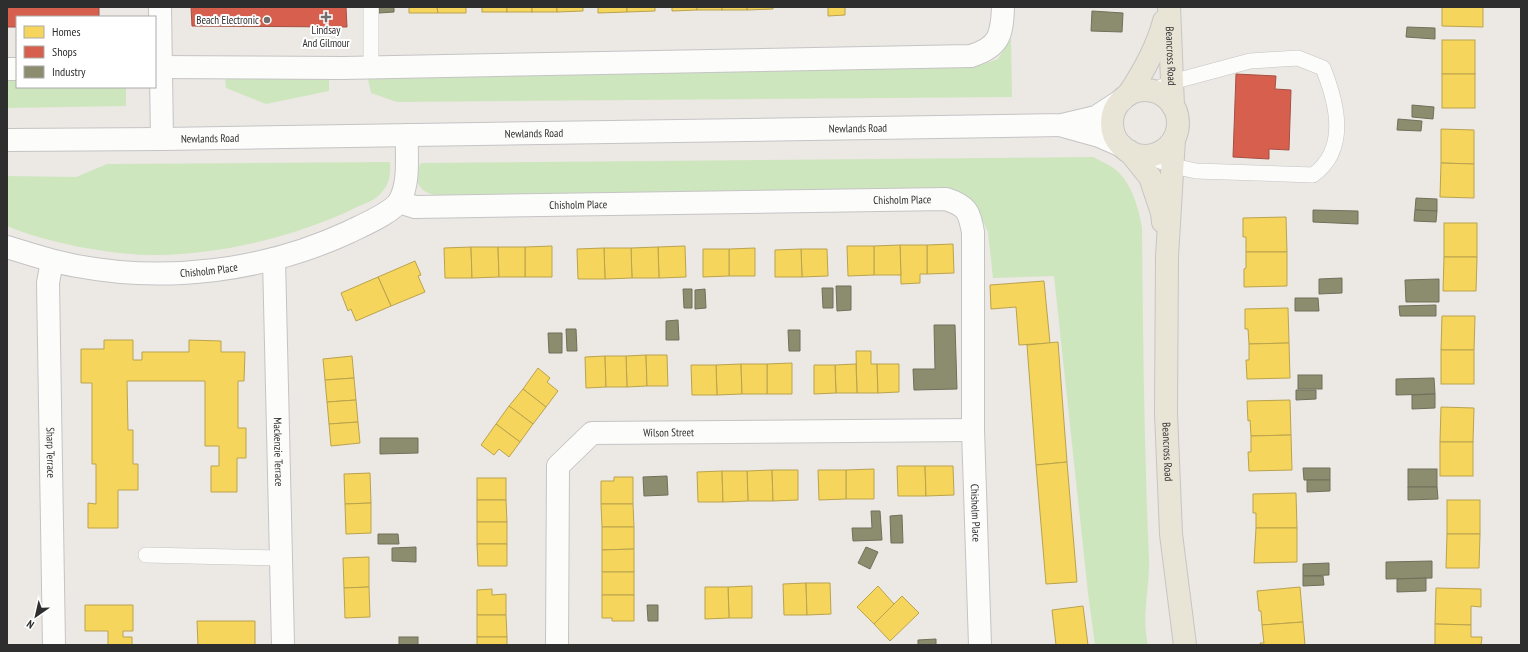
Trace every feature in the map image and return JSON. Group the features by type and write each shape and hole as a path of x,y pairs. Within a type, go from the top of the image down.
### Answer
{"main road":[{"name":"Beancross Road","path":"1168,7 1162,87 1177,113 1178,122 1174,139 1167,257 1166,413 1171,534 1186,645"},
{"name":"Beancross Road","path":"1125,97 1143,73 1159,42 1168,7"},
{"path":"1162,87 1136,91 1125,97 1117,107 1112,123 1117,139 1132,151 1162,151 1174,139"},
{"name":"Beancross Road","path":"1132,151 1150,177 1162,213 1167,257"}],"street":[{"path":"160,7 158,67 162,139"},
{"path":"158,67 371,68 971,56 987,51 996,43 1001,31 1003,7"},
{"name":"Newlands Road","path":"7,140 162,139 406,134 1062,125 1096,117 1125,97"},
{"name":"Newlands Road","path":"1062,125 1099,136 1132,151"},
{"path":"399,202 406,183 406,134"},
{"name":"Chisholm Place","path":"7,247 52,261 114,272 179,274 274,259 332,239 378,218 399,202 415,207 946,200 960,204 970,214 973,232 973,430 980,645"},
{"name":"Mackenzie Terrace","path":"274,259 283,645"},
{"name":"Sharp Terrace","path":"52,261 48,283 54,645"},
{"name":"Wilson Street","path":"557,645 558,466 592,432 973,430"}],"lane":[{"path":"371,7 371,68"},
{"path":"1132,151 1173,166 1196,171 1313,175 1324,168 1334,150 1337,122 1331,87 1323,68 1298,58 1250,61 1162,87"},
{"path":"146,556 281,558"}],"green space":[{"path":"1011,38 1012,97 397,102 371,93 368,79 974,67 998,59"},
{"path":"225,76 329,77 329,91 266,104 226,88"},
{"path":"7,80 16,80 16,88 126,88 126,106 7,108"},
{"path":"1093,157 1115,169 1126,181 1136,204 1142,227 1143,352 1149,558 1145,624 1148,645 1095,645 1088,593 1054,276 993,278 988,232 974,204 958,195 932,188 436,195 430,194 421,188 417,179 418,169 421,163"},
{"path":"390,162 390,172 387,185 377,197 372,200 304,229 279,237 226,249 173,254 131,254 95,250 57,242 7,226 7,176 76,177 107,164"}],"building: Homes":[{"path":"409,7 437,7 438,13 409,13"},
{"path":"437,7 466,7 466,13 438,13"},
{"path":"482,7 507,7 507,12 482,12"},
{"path":"507,7 532,7 532,12 507,12"},
{"path":"532,7 557,7 557,12 532,12"},
{"path":"557,7 583,7 583,11 557,12"},
{"path":"598,7 627,7 627,12 598,13"},
{"path":"627,7 655,7 655,11 627,12"},
{"path":"672,7 697,7 697,10 672,11"},
{"path":"697,7 722,7 722,10 697,10"},
{"path":"722,7 747,7 747,10 722,10"},
{"path":"747,7 773,7 773,9 747,10"},
{"path":"828,7 845,7 845,15 828,16"},
{"path":"1442,7 1483,7 1483,27 1442,26"},
{"path":"1442,40 1475,40 1475,74 1442,74"},
{"path":"1442,74 1475,74 1475,108 1442,108"},
{"path":"1441,129 1474,130 1474,164 1441,163"},
{"path":"1441,163 1474,164 1474,198 1440,197"},
{"path":"1286,217 1287,252 1246,252 1246,237 1243,237 1243,218"},
{"path":"1444,223 1477,223 1477,257 1444,257"},
{"path":"953,244 954,273 927,274 927,245"},
{"path":"900,245 927,245 927,274 920,274 920,283 901,284"},
{"path":"900,245 901,275 874,275 874,246"},
{"path":"552,246 552,277 525,277 525,247"},
{"path":"685,246 686,277 659,278 658,247"},
{"path":"847,246 874,246 874,275 848,276"},
{"path":"471,247 472,278 445,278 444,248"},
{"path":"471,247 498,247 499,277 472,278"},
{"path":"498,247 525,247 525,277 499,277"},
{"path":"658,247 659,278 632,278 631,248"},
{"path":"604,248 631,248 632,278 605,279"},
{"path":"604,248 605,279 578,279 577,249"},
{"path":"755,248 755,276 729,276 729,249"},
{"path":"703,249 729,249 729,276 703,277"},
{"path":"801,249 827,249 828,276 802,277"},
{"path":"801,249 802,277 775,277 775,250"},
{"path":"1246,252 1287,252 1287,286 1244,287"},
{"path":"1444,257 1477,257 1476,291 1443,291"},
{"path":"415,261 421,275 418,276 425,292 391,306 378,277"},
{"path":"378,277 391,306 356,321 351,309 348,311 341,293"},
{"path":"1044,281 1050,343 1019,345 1016,307 991,309 990,285"},
{"path":"1288,308 1289,343 1249,344 1248,329 1245,329 1245,309"},
{"path":"1442,316 1475,316 1474,350 1441,350"},
{"path":"104,340 133,340 133,360 142,360 142,352 189,352 189,340 221,341 221,352 245,352 244,381 238,381 238,428 246,428 246,458 237,458 237,492 211,492 211,466 219,466 219,446 205,446 205,381 127,381 128,430 133,430 133,464 138,464 138,490 118,490 118,528 88,528 88,503 96,504 96,464 92,464 92,383 81,383 81,349 104,349"},
{"path":"1058,342 1067,462 1036,465 1027,345"},
{"path":"1289,343 1290,378 1247,379 1246,360 1249,360 1249,344"},
{"path":"1441,350 1474,350 1474,384 1441,384"},
{"path":"856,351 871,351 871,364 877,364 878,393 857,393"},
{"path":"646,355 647,386 627,387 626,356"},
{"path":"646,355 667,355 668,386 647,386"},
{"path":"352,356 354,378 325,380 323,359"},
{"path":"605,356 606,387 586,388 585,357"},
{"path":"605,356 626,356 627,387 606,387"},
{"path":"792,363 792,394 767,394 767,364"},
{"path":"741,364 742,394 717,395 716,365"},
{"path":"741,364 767,364 767,394 742,394"},
{"path":"856,364 857,393 836,393 835,365"},
{"path":"877,364 899,364 899,392 878,393"},
{"path":"691,365 716,365 717,395 692,395"},
{"path":"814,365 835,365 836,393 814,394"},
{"path":"538,368 550,378 547,382 558,391 546,407 523,389"},
{"path":"354,378 356,400 327,402 325,380"},
{"path":"523,389 546,407 533,424 509,406"},
{"path":"356,400 358,422 329,424 327,402"},
{"path":"1290,400 1291,435 1251,436 1250,420 1248,421 1247,401"},
{"path":"509,406 533,424 520,442 496,424"},
{"path":"1441,407 1474,408 1473,442 1440,442"},
{"path":"358,422 360,443 331,446 329,424"},
{"path":"496,424 520,442 509,457 499,449 494,455 481,445"},
{"path":"1291,435 1292,470 1249,471 1248,452 1251,452 1251,436"},
{"path":"1440,442 1473,442 1473,476 1440,476"},
{"path":"1067,462 1077,582 1046,584 1036,465"},
{"path":"897,466 925,466 926,496 898,496"},
{"path":"925,466 953,466 954,495 926,496"},
{"path":"874,469 874,499 846,499 846,470"},
{"path":"772,470 773,501 748,501 747,471"},
{"path":"772,470 798,470 798,500 773,501"},
{"path":"818,470 846,470 846,499 819,500"},
{"path":"722,471 723,502 698,502 697,472"},
{"path":"722,471 747,471 748,501 723,502"},
{"path":"370,473 371,503 345,504 344,474"},
{"path":"614,477 633,477 633,504 601,504 601,481 614,481"},
{"path":"477,478 506,478 506,500 477,500"},
{"path":"1296,493 1297,528 1256,528 1256,513 1253,513 1253,494"},
{"path":"477,500 506,500 507,522 477,522"},
{"path":"1447,500 1480,500 1480,534 1447,534"},
{"path":"371,503 371,533 346,534 345,504"},
{"path":"601,504 633,504 634,527 602,527"},
{"path":"477,522 507,522 507,544 477,544"},
{"path":"602,527 634,527 634,549 602,550"},
{"path":"1256,528 1297,528 1297,562 1254,563"},
{"path":"1447,534 1480,534 1479,568 1446,568"},
{"path":"477,544 507,544 507,566 478,566"},
{"path":"634,549 634,572 602,572 602,550"},
{"path":"369,557 369,587 344,588 343,558"},
{"path":"602,572 634,572 634,595 602,595"},
{"path":"806,583 807,615 784,615 783,584"},
{"path":"806,583 830,583 831,614 807,615"},
{"path":"752,586 752,618 729,618 728,587"},
{"path":"878,586 894,604 874,624 857,607"},
{"path":"369,587 370,617 345,618 344,588"},
{"path":"705,587 728,587 729,618 705,619"},
{"path":"1300,587 1303,622 1262,625 1257,591"},
{"path":"1436,588 1481,589 1481,607 1471,606 1471,625 1435,624"},
{"path":"492,589 492,595 506,594 506,615 477,615 477,590"},
{"path":"602,595 634,595 634,621 612,621 612,618 602,618"},
{"path":"902,596 919,613 890,641 874,624"},
{"path":"85,605 133,605 133,631 123,631 123,637 132,637 132,645 108,645 108,631 85,631"},
{"path":"1083,606 1088,645 1056,645 1052,610"},
{"path":"477,615 506,615 507,637 477,637"},
{"path":"197,621 255,621 255,645 198,645"},
{"path":"1303,622 1305,645 1261,645 1260,643 1264,643 1262,625"},
{"path":"1435,624 1471,625 1471,637 1482,637 1481,645 1435,645"},
{"path":"477,637 507,637 507,645 477,645"}],"building: Shops":[{"path":"7,7 99,7 99,16 16,16 16,27 7,27"},
{"path":"191,7 346,7 347,27 192,26"},
{"path":"1236,74 1276,76 1275,89 1291,90 1289,150 1269,149 1269,159 1233,157"}],"building: Industry":[{"path":"379,7 394,7 394,12 379,13"},
{"path":"1092,11 1123,13 1122,32 1091,31"},
{"path":"1407,27 1435,28 1435,39 1406,37"},
{"path":"1412,105 1434,107 1433,119 1412,117"},
{"path":"1398,119 1422,121 1421,131 1397,130"},
{"path":"1416,198 1437,199 1437,211 1415,210"},
{"path":"1313,210 1358,211 1358,224 1313,222"},
{"path":"1415,210 1437,211 1436,222 1414,221"},
{"path":"1342,278 1342,293 1319,294 1319,279"},
{"path":"1439,279 1439,302 1406,302 1405,280"},
{"path":"836,286 851,286 851,310 837,311"},
{"path":"822,288 833,288 833,308 823,308"},
{"path":"683,289 692,289 692,308 684,308"},
{"path":"705,289 706,308 695,309 695,290"},
{"path":"1295,298 1318,298 1319,311 1295,311"},
{"path":"1436,305 1436,316 1400,316 1399,306"},
{"path":"678,320 679,340 666,340 666,321"},
{"path":"934,325 955,325 957,389 914,390 913,369 935,369"},
{"path":"566,329 576,329 577,351 567,351"},
{"path":"788,330 800,330 800,351 789,351"},
{"path":"548,333 562,333 562,353 549,353"},
{"path":"1298,375 1322,375 1322,389 1298,389"},
{"path":"1434,378 1435,394 1396,395 1396,379"},
{"path":"1296,390 1316,390 1316,399 1296,400"},
{"path":"1435,394 1435,408 1412,409 1412,395"},
{"path":"380,438 418,438 418,453 380,454"},
{"path":"1303,468 1330,468 1330,480 1304,480"},
{"path":"1408,469 1437,469 1437,487 1408,487"},
{"path":"667,476 668,495 644,496 643,477"},
{"path":"1307,480 1330,480 1330,491 1307,492"},
{"path":"1408,487 1437,487 1438,499 1408,500"},
{"path":"871,511 880,511 882,540 853,541 852,528 872,528"},
{"path":"902,515 903,543 891,543 890,516"},
{"path":"378,534 398,534 399,544 378,544"},
{"path":"416,547 416,562 392,561 392,548"},
{"path":"866,547 878,552 870,569 858,563"},
{"path":"1432,561 1432,578 1386,579 1386,562"},
{"path":"1329,563 1329,575 1303,576 1303,564"},
{"path":"1303,576 1323,576 1324,585 1303,586"},
{"path":"1426,578 1426,591 1397,592 1397,579"},
{"path":"647,605 658,605 658,621 648,621"},
{"path":"399,637 418,637 418,645 399,645"},
{"path":"936,639 936,645 918,645 918,640"}],"place":[{"name":"Lindsay And Gilmour","path":"326,17"},
{"name":"Beach Electronic","path":"267,20"}]}
